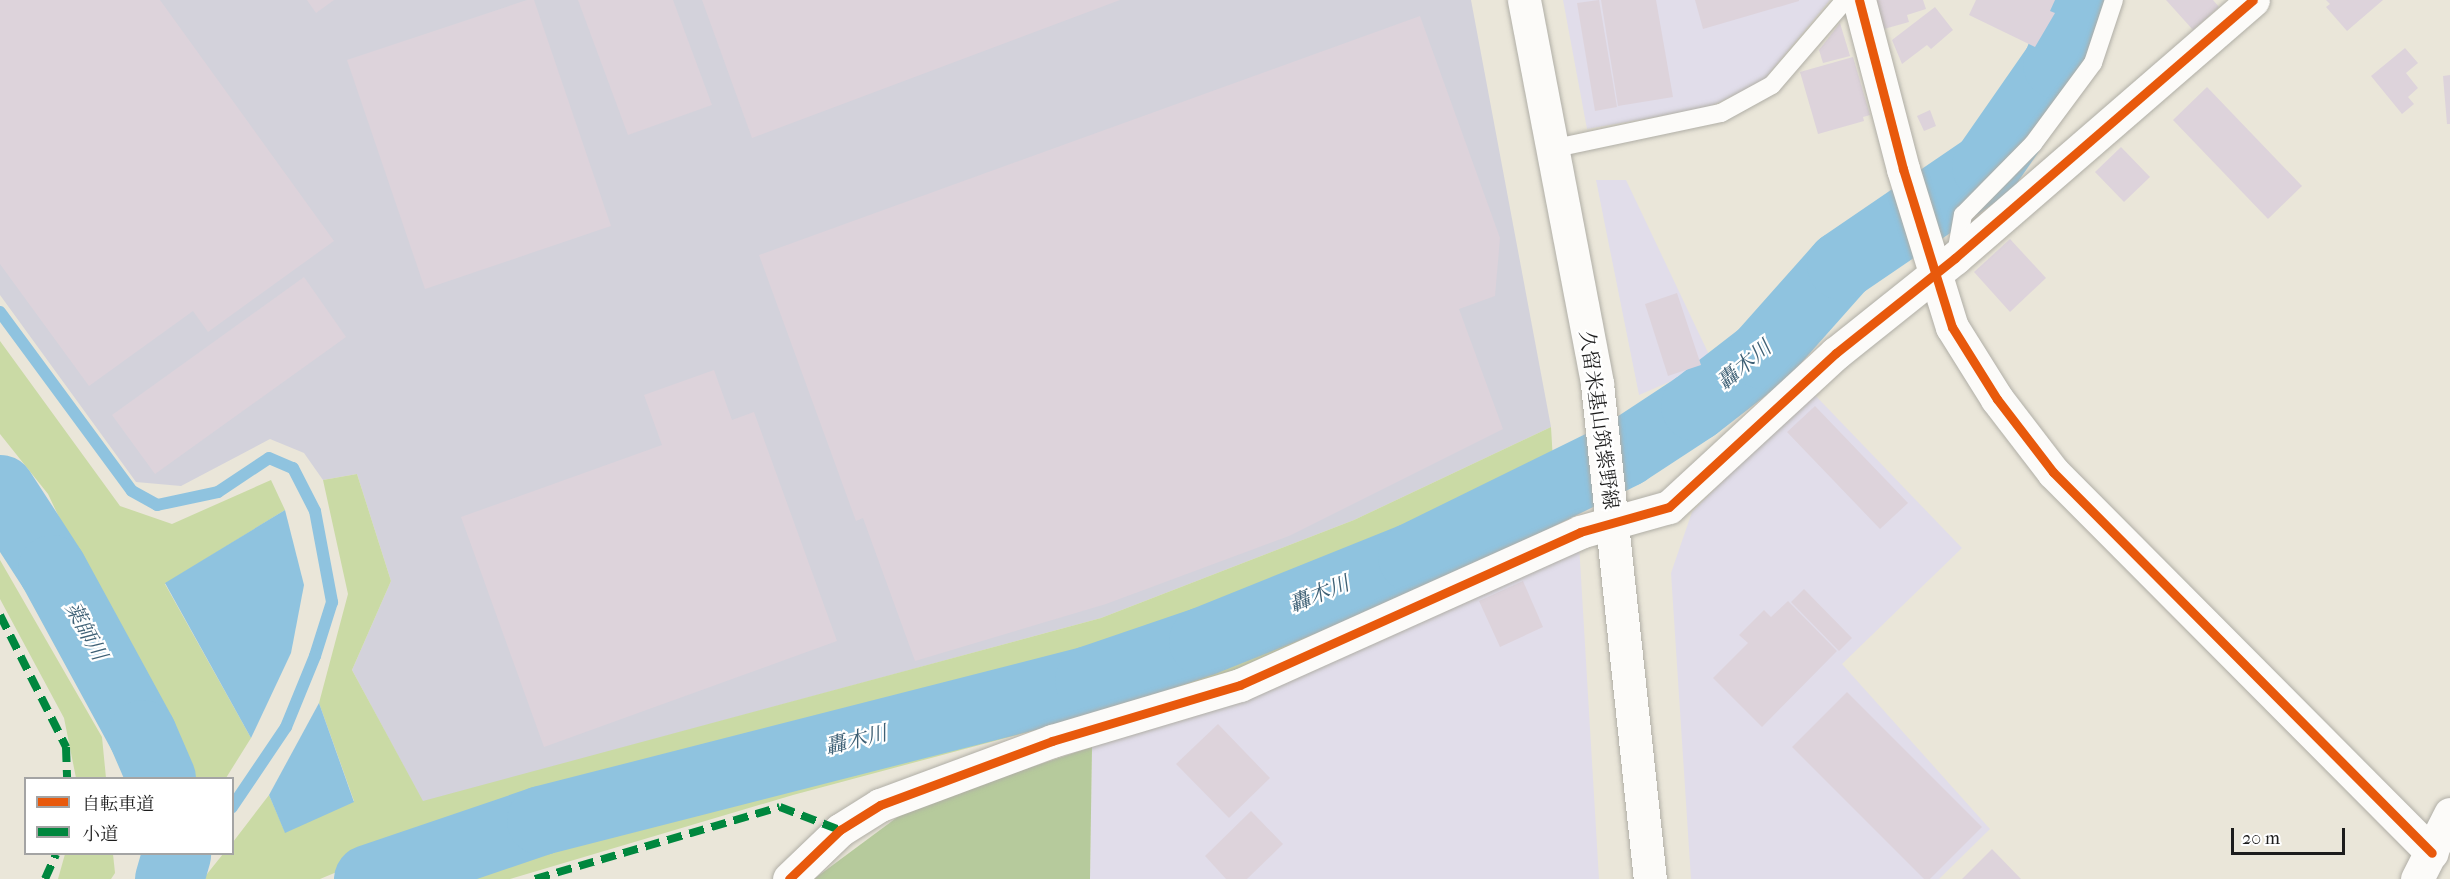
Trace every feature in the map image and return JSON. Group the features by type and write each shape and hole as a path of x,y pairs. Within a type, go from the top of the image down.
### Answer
{"street":[{"name":"久留米基山筑紫野線","path":"1524,0 1597,384 1614,518 1650,879"},
{"path":"1859,0 1903,169 1946,266 1953,327 1997,399 2053,472 2424,866 2450,814"},
{"path":"789,879 840,830 880,805 1052,741 1240,685 1580,532 1614,518 1669,507 1836,353 1946,266 2253,0"}],"lane":[{"path":"1551,149 1721,113 1772,85 1845,0"},
{"path":"1946,266 1964,215 2033,144 2093,63 2114,0"}],"shaded area":[{"path":"0,0 1471,0 1551,427 1354,520 1101,618 423,802 352,670 391,581 357,474 323,480 304,453 270,439 181,486 136,482 0,295"},
{"path":"1563,0 1830,0 1762,82 1707,108 1587,129"},
{"path":"1596,180 1626,180 1713,363 1639,395"},
{"path":"1812,392 1962,548 1842,664 1990,829 1939,879 1691,879 1671,573 1692,512"},
{"path":"1579,544 1599,879 1090,879 1092,747 1249,692"}],"green space":[{"path":"0,341 120,506 172,524 271,480 285,510 165,584 251,738 227,777 183,777 48,494 0,434"},
{"path":"1551,427 1553,461 1402,537 1103,649 404,844 320,879 203,879 222,855 234,855 234,841 269,795 285,832 354,801 319,703 348,594 323,480 357,474 391,581 352,670 423,801 1101,618 1354,520"},
{"path":"0,560 102,737 106,777 76,777 64,718 0,599"},
{"path":"1455,579 1233,677 793,795 510,879 449,879 564,836 1203,666"},
{"path":"1092,747 1090,879 814,879 911,807"},
{"path":"65,855 113,855 115,873 111,879 58,879"}],"water":[{"path":"285,510 304,585 291,653 251,738 165,583"},
{"path":"319,703 354,802 285,833 269,795"}],"building":[{"path":"0,0 160,0 334,241 208,332 193,311 89,386 0,264"},
{"path":"307,0 334,0 316,13"},
{"path":"527,0 534,0 611,226 425,289 347,60"},
{"path":"578,0 673,0 712,105 628,135"},
{"path":"702,0 1120,0 752,138"},
{"path":"1599,0 1617,107 1595,111 1577,3"},
{"path":"1601,0 1656,0 1673,97 1618,106"},
{"path":"1695,0 1799,0 1799,1 1703,29"},
{"path":"1875,0 1923,0 1926,9 1907,15 1909,22 1884,29"},
{"path":"1976,0 2055,0 2050,11 2055,13 2035,47 1969,15"},
{"path":"2166,0 2213,0 2219,7 2193,30"},
{"path":"2326,0 2383,0 2347,31 2326,7 2330,4"},
{"path":"1935,7 1953,30 1931,49 1927,45 1902,64 1892,40"},
{"path":"1420,16 1500,238 1495,296 1459,309 1503,429 1289,536 1106,604 915,661 863,518 856,521 759,255"},
{"path":"1840,23 1850,56 1823,63 1819,50"},
{"path":"2405,48 2418,63 2406,73 2418,88 2408,97 2414,104 2402,114 2371,76"},
{"path":"1853,57 1870,115 1863,117 1864,121 1818,134 1800,72"},
{"path":"2450,75 2450,124 2447,124 2443,76"},
{"path":"2207,87 2302,186 2268,219 2173,120"},
{"path":"1930,110 1936,126 1924,131 1917,116"},
{"path":"2121,147 2150,177 2124,202 2095,172"},
{"path":"2010,239 2046,278 2010,312 1974,272"},
{"path":"304,277 346,337 155,474 112,415"},
{"path":"1677,293 1701,365 1668,376 1645,304"},
{"path":"714,370 732,420 754,412 837,641 544,747 461,517 662,445 644,395"},
{"path":"1815,406 1908,503 1880,529 1787,432"},
{"path":"1523,581 1543,627 1500,647 1479,601"},
{"path":"1804,589 1852,638 1839,651 1791,602"},
{"path":"1788,601 1837,651 1762,727 1713,678 1748,643 1739,635 1764,610 1771,617"},
{"path":"1847,692 1982,827 1930,879 1924,879 1792,747"},
{"path":"1218,724 1270,778 1229,818 1176,764"},
{"path":"1251,811 1283,844 1247,879 1226,879 1205,856"},
{"path":"1992,849 2021,879 1962,879"}],"waterway":[{"name":"轟木川","path":"368,879 541,820 1089,680 1203,641 1412,557 1625,452 1695,406 1762,354 1841,265 1986,166 2057,64 2082,0"},
{"path":"0,312 132,491 157,505 218,492 269,458 293,468 315,511 332,602 315,656 286,727 234,804"},
{"name":"薬師川","path":"0,489 52,569 142,734 161,777"},
{"name":"薬師川","path":"169,879 176,855"},
{"path":"175,867 190,855"}],"marked path":[{"path":"0,615 66,747 67,777"},
{"path":"535,879 780,807 840,830"},
{"path":"45,879 56,855"}],"cycle path":[{"path":"1859,0 1903,169 1952,327 1997,399 2053,472 2432,853"},
{"path":"789,879 840,830 880,805 1052,741 1240,685 1580,532 1669,507 1836,353 1955,258 2253,0"}]}
